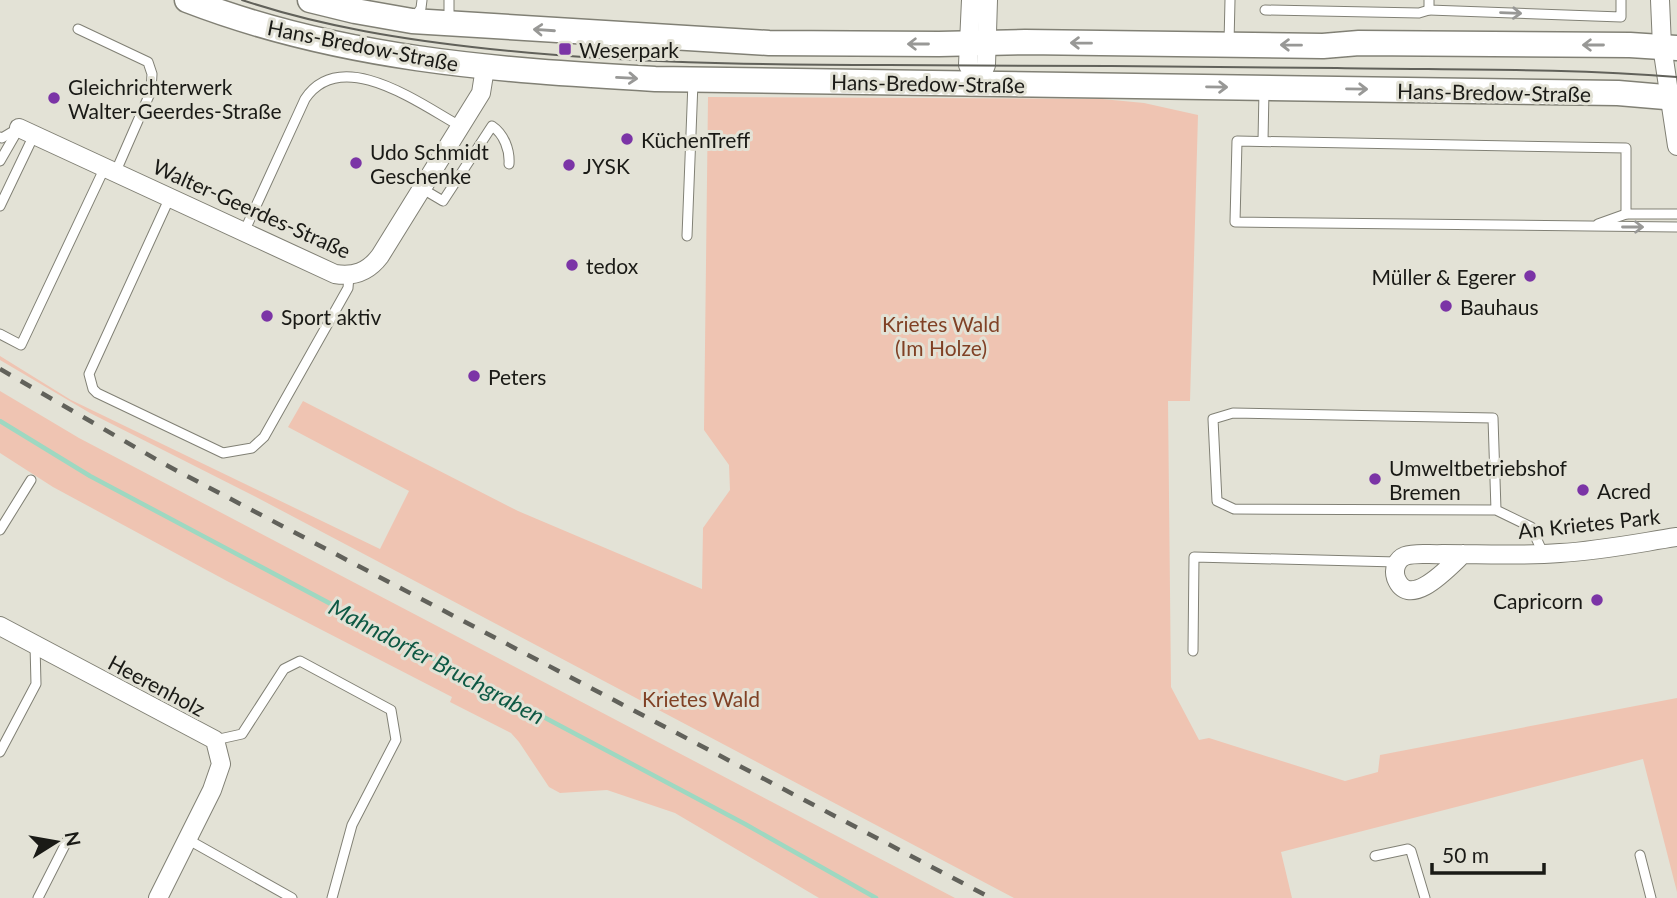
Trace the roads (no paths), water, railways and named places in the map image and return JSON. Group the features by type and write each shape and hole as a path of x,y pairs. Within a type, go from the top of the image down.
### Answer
{"main road":[{"name":"Hans-Bredow-Straße","path":"187,0 309,38 410,59 485,68 693,80 1618,93 1673,98"},
{"name":"Hans-Bredow-Straße","path":"310,0 355,11 449,12 769,43 1323,46 1359,43 1669,47"}],"street":[{"path":"971,0 977,43 986,65 978,84"},
{"path":"977,43 988,0"},
{"path":"1660,0 1669,47 1677,146"},
{"name":"Walter-Geerdes-Straße","path":"26,132 335,274 349,276 367,270 380,256 481,93 485,68"},
{"name":"An Krietes Park","path":"1397,562 1408,555 1560,553 1677,537"},
{"path":"1397,562 1394,569 1401,586 1418,590 1427,586 1463,554"},
{"name":"Heerenholz","path":"0,626 215,740 221,764 212,790 158,898"}],"lane":[{"path":"1229,45 1230,0"},
{"path":"1265,10 1419,13 1429,5 1620,17 1621,0"},
{"path":"0,334 21,345 151,91 152,74 148,62 78,29"},
{"path":"244,232 305,99 326,80 350,75 380,84 460,126"},
{"path":"687,236 693,80"},
{"path":"1264,88 1264,141"},
{"path":"421,188 443,201 492,126 500,131 510,155 509,164"},
{"path":"0,137 26,132"},
{"path":"0,161 26,132"},
{"path":"0,206 26,132"},
{"path":"1626,214 1626,148 1237,141 1235,222 1677,227"},
{"path":"170,197 89,374 90,382 96,393 223,453 251,448 264,437 348,288 349,276"},
{"path":"1589,227 1626,214 1677,214"},
{"path":"1496,510 1493,418 1233,413 1213,419 1217,501 1234,509 1496,510 1531,527 1543,554"},
{"path":"0,530 31,480"},
{"path":"1192,651 1194,557 1397,562"},
{"path":"0,752 36,684 35,645"},
{"path":"215,740 242,734 284,669 300,661 391,710 396,740 352,825 332,898"},
{"path":"187,839 292,898"},
{"path":"38,898 67,841"},
{"path":"1375,856 1408,849 1411,851 1425,898"},
{"path":"1640,855 1651,898"}],"waterway":[{"name":"Mahndorfer Bruchgraben","path":"0,421 90,476 745,824 876,898"}],"tram line":[{"path":"242,0 303,18 396,37 540,54 639,60 788,64 1507,70 1677,77"}],"railway":[{"path":"0,369 166,465 991,898"}],"place":[{"name":"Weserpark","path":"565,49"},
{"name":"Gleichrichterwerk Walter-Geerdes-Straße","path":"54,98"},
{"name":"KüchenTreff","path":"627,139"},
{"name":"Udo Schmidt Geschenke","path":"356,163"},
{"name":"JYSK","path":"569,165"},
{"name":"tedox","path":"572,265"},
{"name":"Müller & Egerer","path":"1530,276"},
{"name":"Bauhaus","path":"1446,306"},
{"name":"Sport aktiv","path":"267,316"},
{"name":"Peters","path":"474,376"},
{"name":"Umweltbetriebshof Bremen","path":"1375,479"},
{"name":"Acred","path":"1583,490"},
{"name":"Capricorn","path":"1597,600"}],"park label":[{"name":"Krietes Wald (Im Holze)","path":"941,335"},
{"name":"Krietes Wald","path":"701,698"}]}
